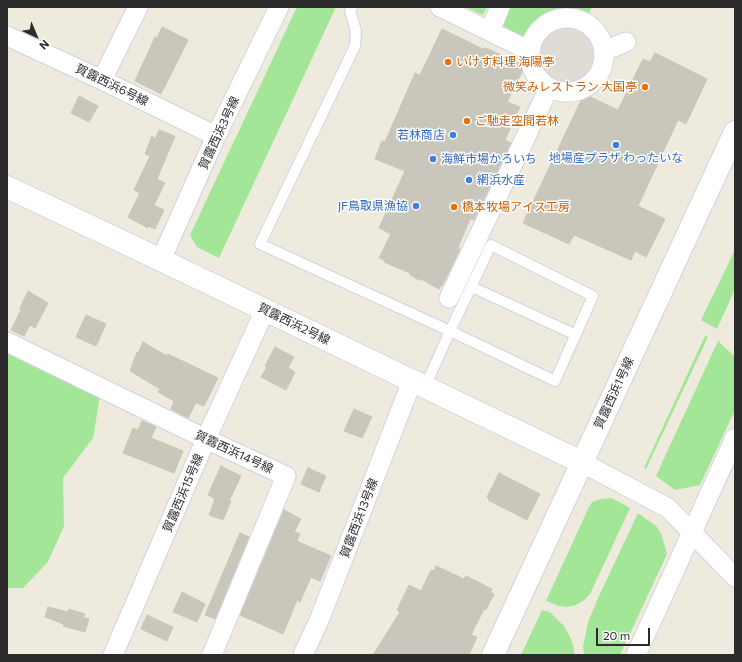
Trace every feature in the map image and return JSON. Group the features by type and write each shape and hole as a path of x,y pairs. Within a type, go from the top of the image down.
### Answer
{"street":[{"path":"102,80 138,7"},
{"name":"賀露西浜3号線","path":"161,260 216,136 279,7"},
{"path":"440,7 530,51"},
{"path":"490,31 500,7"},
{"path":"567,18 579,20 590,26 598,34 604,51 602,70 595,80 585,88 573,92 561,92 549,88 539,81 532,70 529,58 530,51 536,34 544,26 555,20 567,18"},
{"name":"賀露西浜6号線","path":"7,36 102,80 216,136"},
{"path":"604,51 626,42"},
{"path":"449,298 549,88"},
{"name":"賀露西浜1号線","path":"493,655 735,132"},
{"name":"賀露西浜2号線","path":"7,188 161,260 582,462"},
{"name":"賀露西浜15号線","path":"113,655 206,439 265,310"},
{"name":"賀露西浜14号線","path":"7,342 206,439 286,476 212,655"},
{"name":"賀露西浜13号線","path":"304,655 419,384"},
{"path":"636,655 735,438"},
{"path":"582,462 668,508 735,576"}],"lane":[{"path":"352,7 350,12 356,31 355,46 260,244 450,331 555,380 593,296 491,245 450,331 419,384"},
{"path":"472,287 576,335"}],"green space":[{"path":"297,7 336,7 219,258 197,247 190,235"},
{"path":"466,7 487,7 483,15"},
{"path":"507,7 592,7 587,17 577,13 553,14 541,22 533,30 527,40 504,30 500,21"},
{"path":"735,250 735,289 717,329 701,320"},
{"path":"705,336 708,337 646,469 644,468"},
{"path":"718,341 735,357 735,410 700,485 675,490 656,476"},
{"path":"7,349 100,396 93,438 63,478 64,526 48,562 23,588 7,588"},
{"path":"612,498 630,508 590,594 576,605 567,607 559,606 546,601 592,502"},
{"path":"638,513 656,526 661,533 667,554 620,655 584,655 583,647 588,622"},
{"path":"542,610 550,612 564,626 571,639 574,655 521,655"}],"shaded area":[{"path":"566,25 578,27 588,34 595,44 597,56 595,68 588,78 578,85 566,87 554,85 544,78 537,68 535,56 537,44 544,34 554,27"}],"building":[{"path":"162,27 188,40 161,94 135,81 155,37 157,38"},
{"path":"442,29 483,49 486,48 525,66 507,102 520,107 505,140 511,143 474,220 470,219 458,248 460,249 442,286 439,289 421,279 419,280 410,275 410,273 384,262 384,260 379,258 391,234 379,228 405,171 375,159 382,141 385,142 415,73 420,75"},
{"path":"655,53 707,79 686,124 678,120 638,206 665,219 646,257 635,251 631,260 574,235 569,244 523,223 584,94 618,110 643,59 650,62"},
{"path":"79,96 98,106 89,122 71,113"},
{"path":"159,130 175,136 157,179 165,183 154,205 164,210 155,229 148,226 148,228 128,217 140,193 134,190 150,156 145,154 152,136 155,139"},
{"path":"28,291 48,303 35,328 30,325 24,336 11,330"},
{"path":"86,315 106,324 96,346 76,337"},
{"path":"143,342 167,356 168,354 218,378 204,406 196,403 188,418 171,409 174,401 158,392 160,389 130,371 137,352 138,353"},
{"path":"275,347 294,357 288,368 295,372 286,390 261,377 267,367 265,366"},
{"path":"354,409 372,417 362,438 344,431"},
{"path":"142,421 156,427 151,438 183,451 174,473 123,453 133,428 138,430"},
{"path":"221,466 241,476 229,501 231,501 223,520 209,515 215,499 208,495"},
{"path":"308,468 326,476 319,492 301,484"},
{"path":"499,473 540,494 527,520 488,500 489,499 487,497"},
{"path":"284,510 301,519 294,532 300,534 297,541 331,556 320,581 311,577 300,602 297,600 283,634 240,615"},
{"path":"240,533 249,537 215,619 205,615"},
{"path":"436,566 464,579 466,576 492,589 490,592 494,594 486,610 484,609 471,635 477,637 469,655 373,655 400,612 397,610 409,585 421,591 431,570 434,571"},
{"path":"182,592 205,604 197,622 173,612"},
{"path":"48,607 68,612 69,609 85,614 83,617 89,619 85,632 63,626 64,624 45,617"},
{"path":"147,615 173,627 167,641 141,629"}],"place":[{"name":"いけす料理 海陽亭","path":"448,62"},
{"name":"微笑みレストラン 大国亭","path":"645,87"},
{"name":"ご馳走空間若林","path":"467,121"},
{"name":"若林商店","path":"453,135"},
{"name":"地場産プラザ わったいな","path":"616,145"},
{"name":"海鮮市場かろいち","path":"433,159"},
{"name":"網浜水産","path":"469,180"},
{"name":"JF鳥取県漁協","path":"416,206"},
{"name":"橋本牧場アイス工房","path":"454,207"}]}
